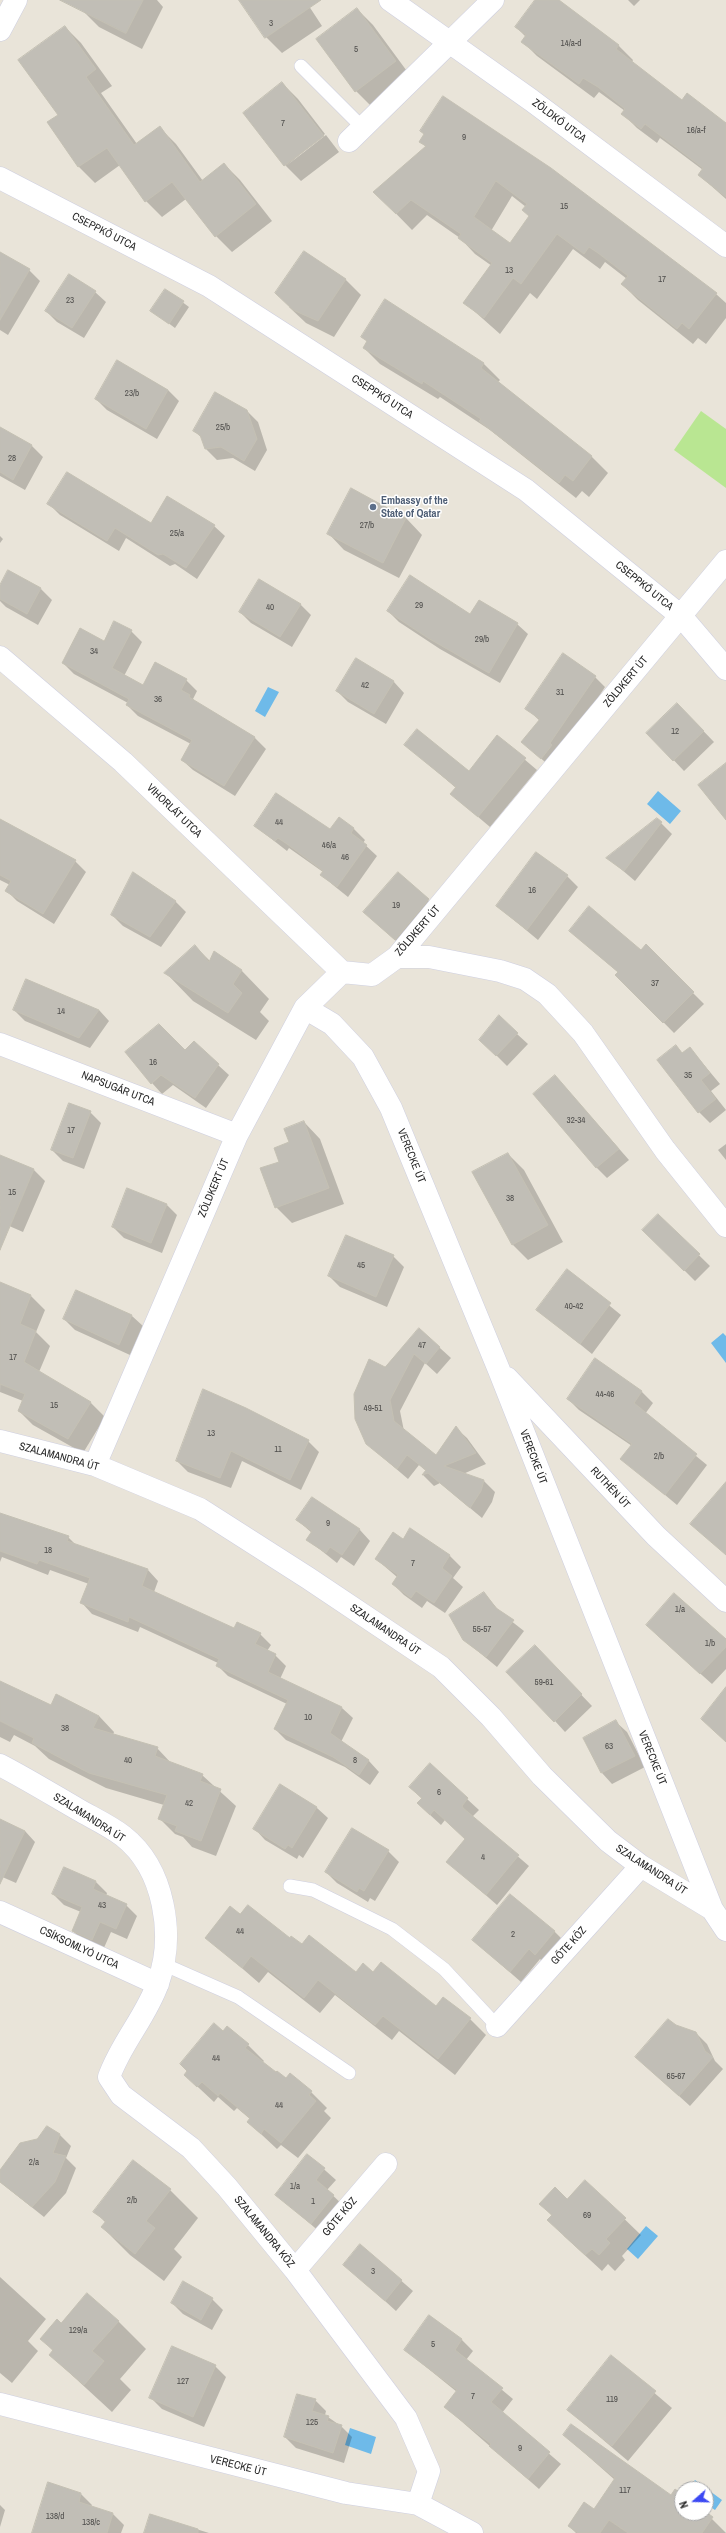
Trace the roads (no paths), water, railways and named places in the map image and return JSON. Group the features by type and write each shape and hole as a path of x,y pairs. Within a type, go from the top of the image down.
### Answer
{"street":[{"path":"0,30 16,0"},
{"name":"ZÖLDKŐ UTCA","path":"390,0 451,43 726,246"},
{"path":"356,135 494,0"},
{"name":"CSEPPKŐ UTCA","path":"0,178 209,286 526,490 681,616 726,669"},
{"name":"ZÖLDKERT ÚT","path":"95,1465 237,1135 305,1008 342,972 372,975 398,957 726,561"},
{"name":"VIHORLÁT UTCA","path":"0,658 123,762 342,972"},
{"path":"398,957 429,957 500,971 525,979 548,994 584,1033 665,1150 726,1226"},
{"name":"VERECKE ÚT","path":"305,1008 332,1024 363,1057 391,1108 499,1370 712,1909 726,1930"},
{"name":"NAPSUGÁR UTCA","path":"0,1044 237,1135"},
{"name":"RUTHÉN ÚT","path":"499,1370 656,1536 726,1601"},
{"name":"SZALAMANDRA ÚT","path":"0,1441 95,1465 200,1509 441,1667 491,1717 542,1776 608,1842 641,1866 712,1909"},
{"name":"SZALAMANDRA ÚT","path":"0,1765 124,1836 144,1859 156,1882 165,1912 161,1974"},
{"name":"GŐTE KÖZ","path":"497,2026 641,1866"},
{"name":"CSÍKSOMLYÓ UTCA","path":"0,1912 161,1974"},
{"name":"SZALAMANDRA KÖZ","path":"161,1974 116,2058 109,2077 121,2095 190,2148 227,2187 295,2270 406,2418 428,2471 418,2504"},
{"name":"GŐTE KÖZ","path":"295,2270 386,2164"},
{"name":"VERECKE ÚT","path":"0,2404 346,2493 418,2504 472,2533"}],"lane":[{"path":"301,66 356,135"},
{"path":"290,1886 312,1890 392,1929 444,1969 497,2026"},
{"path":"161,1974 238,1996 348,2073"}],"water":[{"path":"268,687 279,692 265,717 255,711"},
{"path":"658,791 681,811 670,824 647,804"},
{"path":"723,1333 726,1336 726,1363 711,1343"},
{"path":"646,2226 658,2236 638,2259 627,2249"},
{"path":"350,2428 376,2437 371,2454 345,2445"},
{"path":"714,2494 722,2500 714,2509"}],"place":[{"name":"Embassy of the State of Qatar","path":"373,507"}]}
